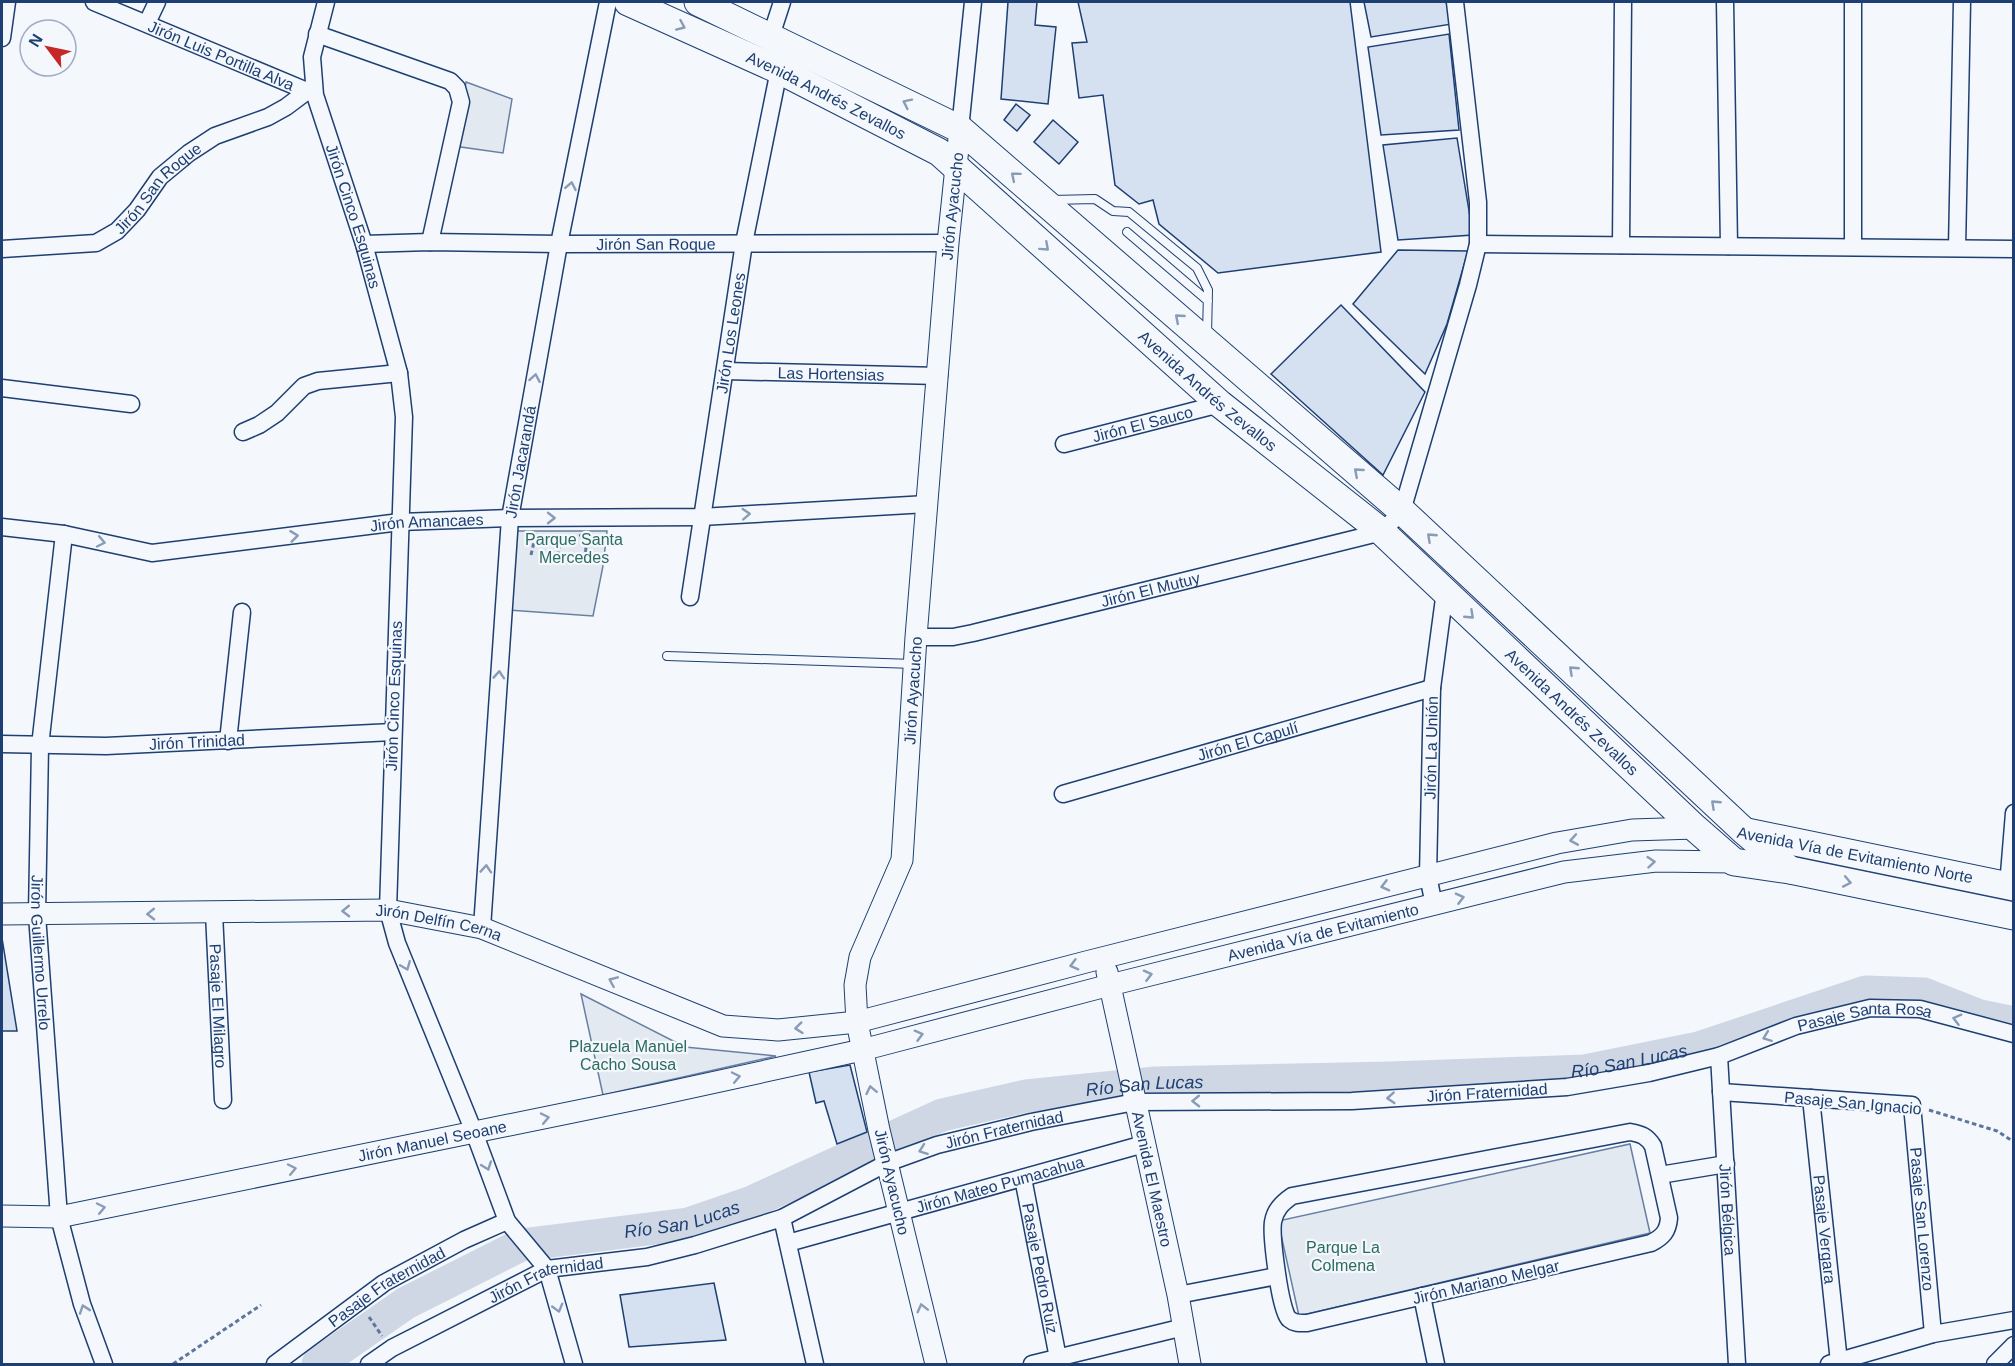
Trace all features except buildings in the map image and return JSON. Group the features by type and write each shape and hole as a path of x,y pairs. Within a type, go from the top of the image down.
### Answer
{"highway":[{"name":"Avenida Andrés Zevallos","path":"628,2 779,70 939,152 1220,404 1382,532 1695,828 1734,862"},
{"name":"Avenida Andrés Zevallos","path":"698,2 960,129 1402,511 1744,831 1790,870"},
{"name":"Avenida Vía de Evitamiento Norte","path":"1695,828 1744,831 2011,886"},
{"name":"Avenida Vía de Evitamiento","path":"1734,862 1790,870"},
{"name":"Avenida Vía de Evitamiento Norte","path":"1790,870 2013,916"}],"street":[{"path":"2,38 7,2"},
{"name":"Jirón Luis Portilla Alva","path":"94,2 311,93"},
{"path":"147,23 157,2"},
{"name":"Jirón Cinco Esquinas","path":"326,2 312,57 311,93 364,244 399,373 404,417 388,910 397,943 508,1222 541,1262 574,1365"},
{"name":"Jirón Jacarandá","path":"482,928 510,518 559,244 608,2"},
{"path":"771,36 782,2"},
{"name":"Jirón Ayacucho","path":"936,1365 879,1130 857,1022 855,985 860,957 902,860 916,637 948,243 973,2"},
{"path":"1382,532 1402,511 1478,244 1478,202 1455,2"},
{"path":"1621,245 1623,2"},
{"path":"1725,2 1729,246"},
{"path":"1853,2 1853,247"},
{"path":"1957,248 1962,2"},
{"path":"317,34 450,81 457,88 461,102 430,242"},
{"name":"Jirón Los Leones","path":"690,597 744,243 779,70"},
{"name":"Jirón San Roque","path":"2,249 96,243 117,231 137,210 160,177 189,153 215,136 277,112 311,93"},
{"name":"Jirón San Roque","path":"364,244 430,242 948,243"},
{"path":"1478,244 2013,249"},
{"name":"Las Hortensias","path":"725,371 939,376"},
{"path":"243,432 277,413 304,386 318,381 399,373"},
{"path":"2,388 131,404"},
{"name":"Jirón El Sauco","path":"1064,444 1220,404"},
{"name":"Jirón Amancaes","path":"2,527 64,534 152,553 400,522 510,518 701,517 927,504"},
{"name":"Jirón El Mutuy","path":"916,637 953,637 973,633 1382,532"},
{"name":"Jirón Guillermo Urrelo","path":"64,534 40,746 37,915 59,1217 82,1304 104,1365"},
{"name":"Jirón La Unión","path":"1434,904 1428,876 1432,688 1445,591"},
{"path":"228,741 242,612"},
{"name":"Jirón El Capulí","path":"1063,794 1432,688"},
{"name":"Jirón Trinidad","path":"2,744 106,746 393,732"},
{"path":"2011,886 2013,813"},
{"name":"Avenida Vía de Evitamiento","path":"857,1022 1568,841 1632,830 1695,828"},
{"name":"Avenida Vía de Evitamiento","path":"862,1050 1110,985 1564,872 1656,861 1734,862"},
{"name":"Jirón Delfín Cerna","path":"2,914 388,910 482,928 723,1026 778,1030 857,1022"},
{"name":"Pasaje El Milagro","path":"214,913 224,1100"},
{"name":"Avenida El Maestro","path":"1104,958 1178,1295 1190,1365"},
{"name":"Pasaje Santa Rosa","path":"1719,1056 1796,1026 1870,1008 1920,1009 2013,1034"},
{"name":"Jirón Manuel Seoane","path":"2,1216 59,1217 862,1050"},
{"name":"Jirón Bélgica","path":"1719,1056 1737,1365"},
{"name":"Jirón Fraternidad","path":"369,1365 392,1348 541,1262 647,1257 695,1245 782,1218 886,1157 1133,1096 1352,1101 1567,1087 1649,1073 1719,1056"},
{"name":"Pasaje San Ignacio","path":"1721,1092 1912,1105"},
{"name":"Pasaje Vergara","path":"1811,1098 1833,1363"},
{"name":"Pasaje San Lorenzo","path":"1912,1105 1933,1334"},
{"name":"Jirón Mariano Melgar","path":"1630,1132 1648,1138 1653,1146 1660,1175 1669,1218 1668,1228 1661,1238 1651,1243 1307,1323 1297,1323 1285,1315 1277,1276 1273,1224 1276,1212 1282,1203 1292,1196 1630,1132"},
{"name":"Jirón Mateo Pumacahua","path":"788,1243 1144,1144"},
{"path":"1660,1175 1726,1164"},
{"name":"Pasaje Pedro Ruiz","path":"1023,1178 1058,1358"},
{"path":"782,1218 815,1365"},
{"name":"Pasaje Fraternidad","path":"275,1365 384,1282 464,1240 508,1222"},
{"path":"1178,1295 1277,1276"},
{"path":"1422,1296 1436,1365"},
{"path":"1833,1363 1933,1334 2013,1320"},
{"path":"1032,1365 1184,1328"},
{"path":"1995,1365 2013,1345"},
{"path":"392,1348 396,1365"}],"lane":[{"path":"1043,200 1095,199 1113,211 1129,212 1197,268 1208,290 1207,342"},
{"path":"1127,232 1208,301"},
{"path":"667,656 915,664"}],"path":[{"path":"531,555 537,532"},
{"path":"558,556 560,532"},
{"path":"580,533 586,547 585,561"},
{"name":"Pasaje San Ignacio","path":"1912,1105 1997,1131 2013,1142"},
{"path":"172,1365 261,1305"},
{"path":"368,1315 380,1333"}],"green space":[{"path":"466,82 512,99 503,153 454,146"},
{"name":"Parque Santa Mercedes","path":"516,531 607,531 593,616 508,610"},
{"name":"Plazuela Manuel Cacho Sousa","path":"581,994 685,1047 776,1056 603,1095"},
{"name":"Parque La Colmena","path":"1630,1144 1650,1233 1299,1316 1278,1221"}],"waterway":[{"name":"Río San Lucas","path":"318,1364 406,1303 521,1245 688,1224 752,1202 942,1115 1026,1096 1156,1083 1585,1071 1699,1048 1866,992 1924,994 1980,1016 2014,1023"}]}
